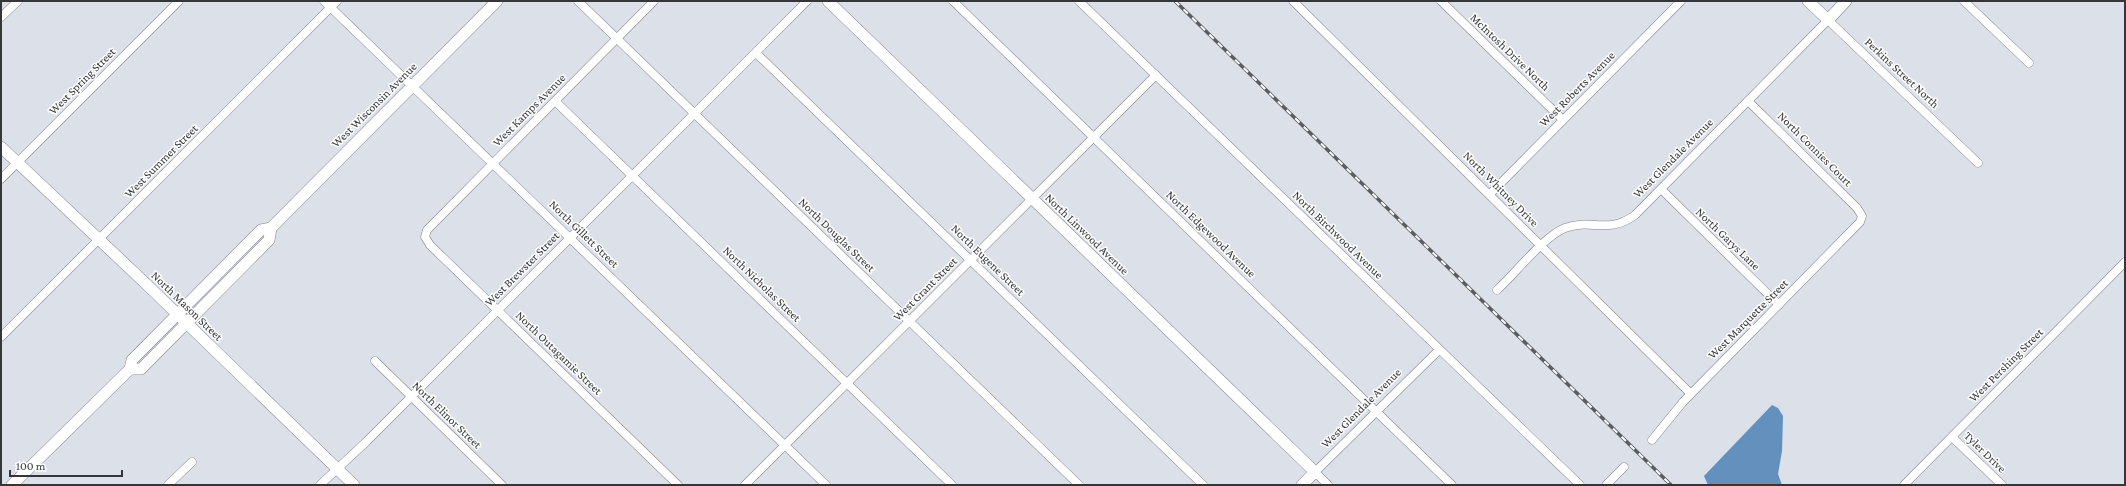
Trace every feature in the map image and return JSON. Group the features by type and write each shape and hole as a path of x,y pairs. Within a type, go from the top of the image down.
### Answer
{"main road":[{"name":"West Wisconsin Avenue","path":"135,369 132,360 177,314 261,230 270,228 497,1"},
{"name":"North Linwood Avenue","path":"828,1 1315,472"},
{"name":"Perkins Street North","path":"1808,1 1828,20"},
{"name":"West Glendale Avenue","path":"1828,20 1846,1"},
{"name":"North Mason Street","path":"1,147 187,323 354,485"},
{"name":"West Wisconsin Avenue","path":"12,485 135,369 187,323 269,240 270,228"},
{"path":"187,323 193,308 240,260 250,242"},
{"name":"West Glendale Avenue","path":"1302,485 1315,472"}],"street":[{"path":"1,18 18,1"},
{"name":"West Spring Street","path":"1,179 179,1"},
{"name":"North Gillett Street","path":"324,1 826,485"},
{"name":"West Summer Street","path":"1,337 337,1"},
{"name":"North Douglas Street","path":"578,1 618,38 1078,485"},
{"name":"West Kamps Avenue","path":"425,237 429,227 654,1"},
{"name":"West Brewster Street","path":"320,485 411,397 807,1"},
{"name":"North Edgewood Avenue","path":"953,1 1452,485"},
{"name":"North Birchwood Avenue","path":"1079,1 1580,485"},
{"name":"North Whitney Drive","path":"1293,1 1692,394"},
{"name":"McIntosh Drive North","path":"1441,1 1563,120"},
{"name":"West Roberts Avenue","path":"1490,194 1681,1"},
{"path":"1964,1 2029,63"},
{"name":"West Glendale Avenue","path":"1497,290 1559,231 1579,224 1607,226 1623,223 1635,215 1828,20"},
{"name":"Perkins Street North","path":"1828,20 1978,163"},
{"name":"North Eugene Street","path":"756,53 1203,485"},
{"name":"West Grant Street","path":"745,485 1156,75"},
{"name":"North Nicholas Street","path":"555,101 952,485"},
{"name":"North Connies Court","path":"1748,101 1857,208 1862,216"},
{"name":"North Garys Lane","path":"1661,190 1779,305"},
{"name":"West Marquette Street","path":"1652,440 1692,394 1856,227 1862,216"},
{"name":"North Outagamie Street","path":"425,237 430,245 678,485"},
{"name":"West Pershing Street","path":"1904,485 2125,262"},
{"name":"West Glendale Avenue","path":"1315,472 1439,350"},
{"name":"North Elinor Street","path":"375,361 502,485"},
{"name":"Tyler Drive","path":"1952,437 2002,485"},
{"path":"168,485 192,462"},
{"path":"1606,485 1624,466"},
{"name":"North Linwood Avenue","path":"1315,472 1328,485"}],"water":[{"path":"1772,405 1778,408 1783,416 1782,451 1778,474 1782,485 1708,485 1704,476"}],"railway":[{"path":"1175,1 1671,485"}]}
